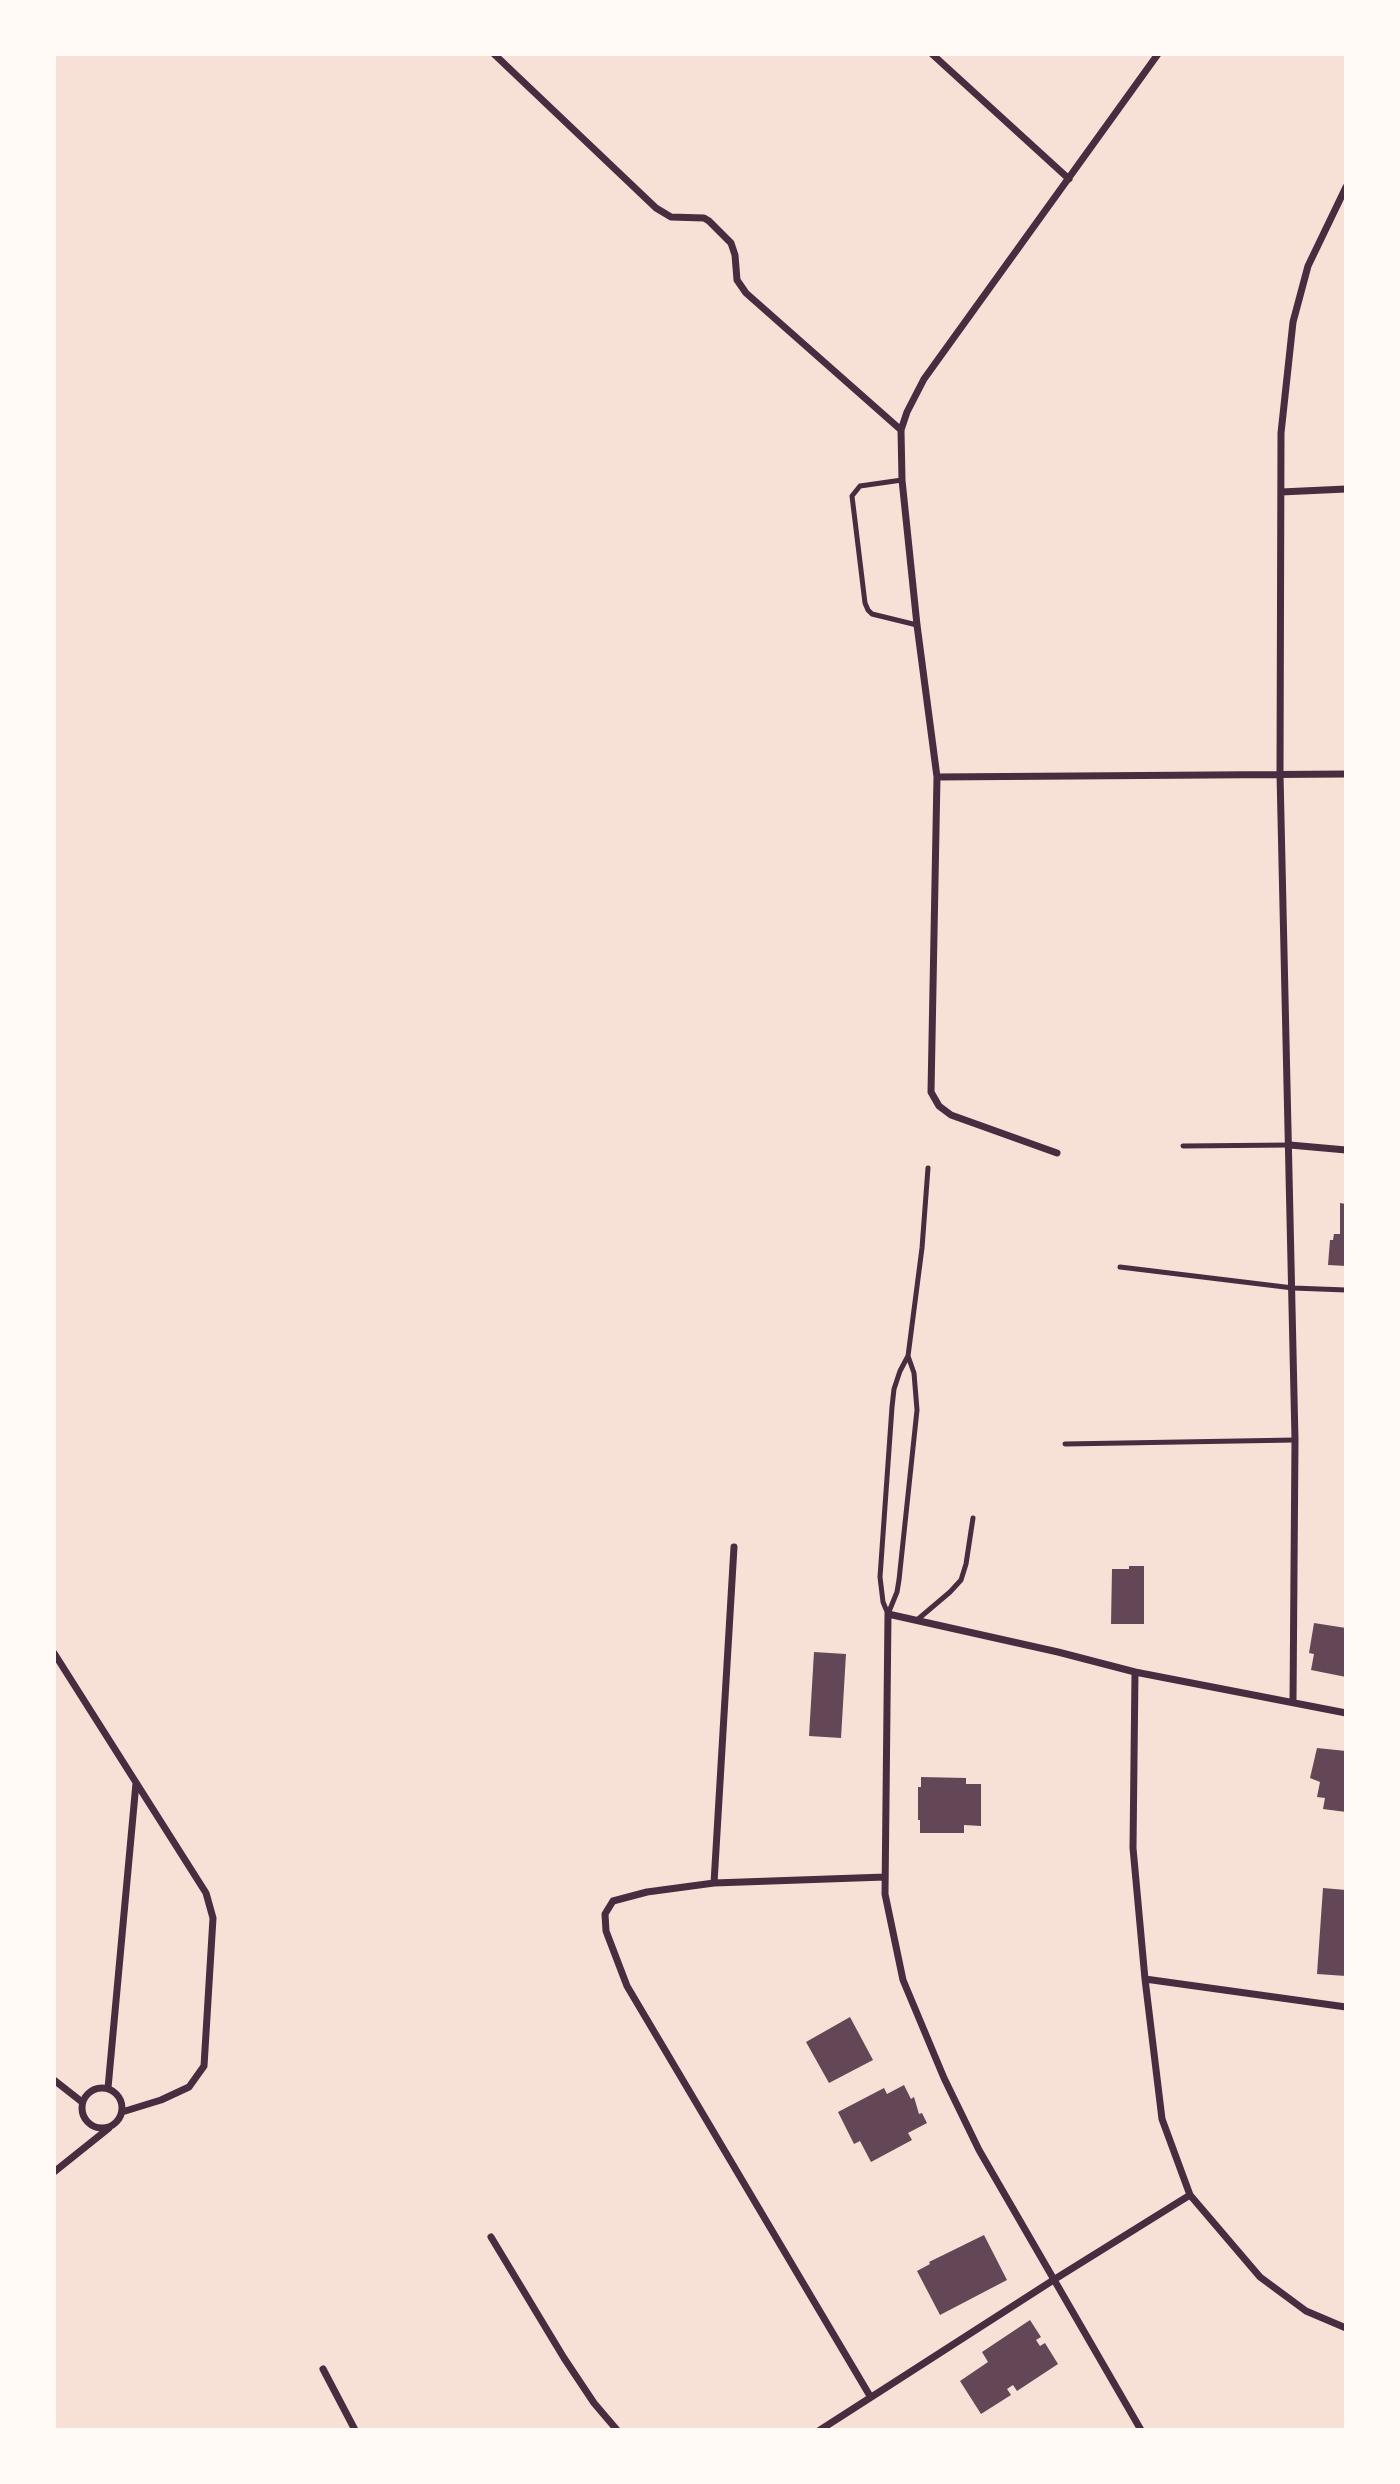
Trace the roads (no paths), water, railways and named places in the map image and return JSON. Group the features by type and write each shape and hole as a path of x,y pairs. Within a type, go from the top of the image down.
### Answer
{"street":[{"path":"494,54 656,208 671,217 704,218 709,221 731,243 737,280 746,293 901,430"},
{"path":"932,54 1069,179"},
{"path":"1058,1153 951,1115 939,1106 931,1092 937,777 917,625 902,480 901,430 924,379 1158,54"},
{"path":"1293,1702 1295,1440 1280,774 1281,433 1293,322 1308,266 1346,187"},
{"path":"1281,492 1346,489"},
{"path":"937,777 1346,774"},
{"path":"1290,1146 1346,1150"},
{"path":"714,1884 734,1547"},
{"path":"1141,2430 979,2150 944,2078 903,1980 888,1916 885,1877 888,1614 1135,1672 1346,1713"},
{"path":"54,1654 206,1893 213,1918 204,2066 189,2087 161,2100 122,2112"},
{"path":"1135,1672 1133,1848 1162,2119 1190,2195 1260,2277 1306,2311 1346,2328"},
{"path":"108,2088 136,1782"},
{"path":"870,2396 627,1986 606,1931 605,1914 614,1901 648,1892 714,1884 885,1877"},
{"path":"1146,1979 1346,2007"},
{"path":"54,2080 82,2102"},
{"path":"54,2172 118,2121 122,2112 120,2097 108,2088 97,2087 88,2093 82,2102 82,2113 89,2123 99,2128 109,2127"},
{"path":"820,2430 1190,2195"},
{"path":"491,2237 564,2358 594,2403 617,2430"},
{"path":"323,2369 354,2429"}],"lane":[{"path":"902,480 860,486 852,496 868,610 872,614 917,625"},
{"path":"1182,1146 1290,1146"},
{"path":"888,1614 883,1602 880,1577 892,1408 894,1389 908,1356 922,1248 928,1168"},
{"path":"1120,1267 1293,1288 1346,1290"},
{"path":"888,1614 897,1592 917,1410 916,1382 908,1356"},
{"path":"1065,1444 1295,1440"},
{"path":"917,1620 961,1580 966,1564 972,1518"}]}
